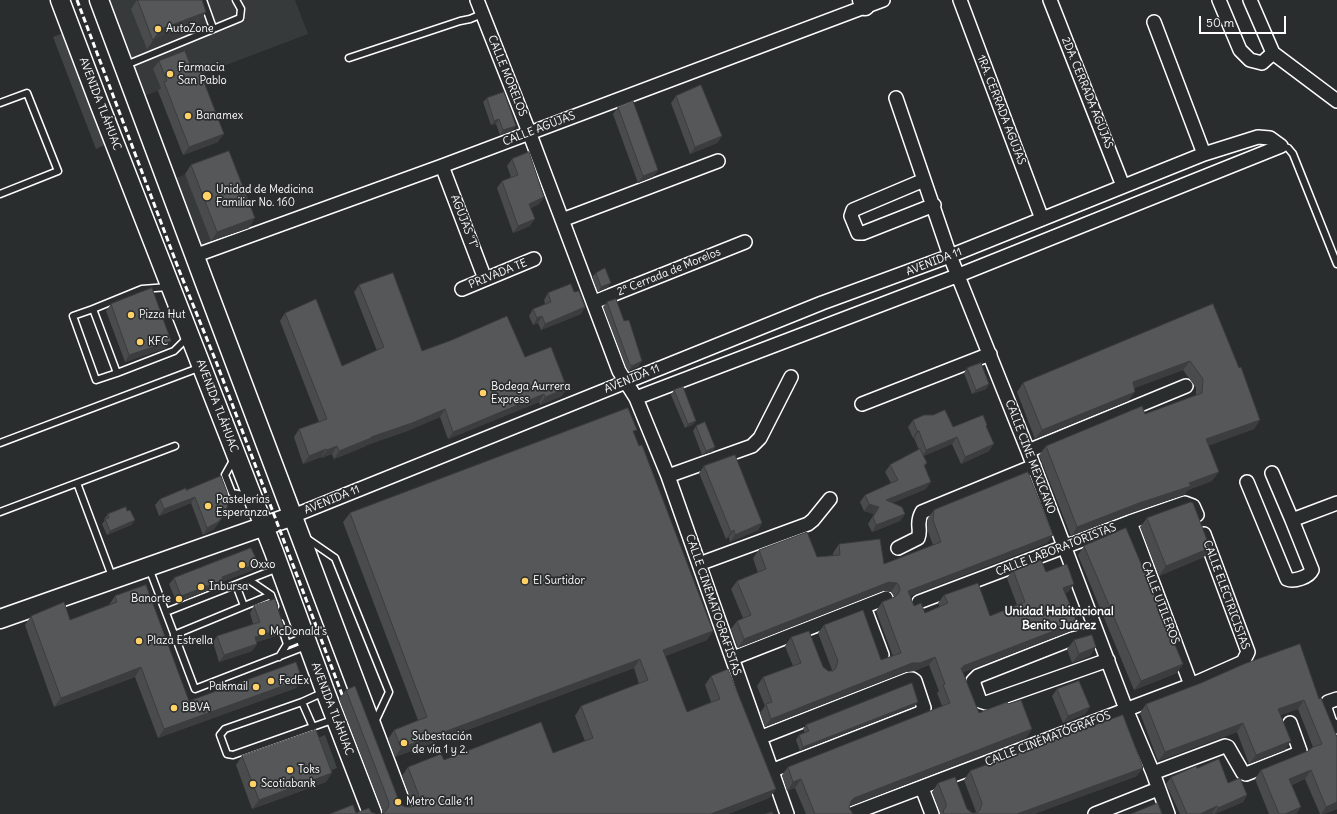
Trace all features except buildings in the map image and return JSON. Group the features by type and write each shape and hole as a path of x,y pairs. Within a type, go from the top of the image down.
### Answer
{"main road":[{"name":"AVENIDA TLÁHUAC","path":"60,0 170,287 280,567 306,641 372,813"},
{"path":"99,0 402,806"},
{"name":"AVENIDA 11","path":"0,619 149,568 293,516"}],"street":[{"name":"CALLE MORELOS","path":"477,0 530,132 619,371 636,398"},
{"name":"CALLE AGUJAS","path":"194,256 442,166 863,3 883,0"},
{"name":"1RA. CERRADA AGUJAS","path":"960,0 1042,219"},
{"name":"2DA. CERRADA AGUJAS","path":"1050,0 1123,186"},
{"path":"1219,0 1240,50 1250,60 1262,63 1273,53"},
{"path":"1250,0 1273,53 1337,101"},
{"path":"1154,22 1204,154"},
{"name":"CALLE CINE MEXICANO","path":"896,98 934,205 950,256 959,275 1034,466 1126,709 1153,773 1168,814"},
{"name":"AVENIDA 11","path":"293,516 822,303 950,256 1204,154 1264,136 1270,138 1281,146"},
{"name":"AVENIDA 11","path":"636,398 959,275 1281,146"},
{"path":"562,220 718,161"},
{"name":"AGUJAS \"T\"","path":"442,166 485,279"},
{"path":"924,180 853,210 851,216 858,232 863,233 934,205"},
{"name":"2ª Cerrada de Morelos","path":"594,302 744,242"},
{"name":"PRIVADA TE","path":"462,289 534,259"},
{"path":"822,303 830,323"},
{"path":"862,404 990,354"},
{"path":"668,476 752,446 760,438 791,377"},
{"path":"1028,451 1186,386"},
{"name":"CALLE CINEMATOGRAFISTAS","path":"636,398 668,476 787,814"},
{"path":"898,548 918,538 920,535 918,519 922,512 1034,466"},
{"path":"1247,482 1287,580 1291,581 1305,576 1311,573 1312,570 1272,473"},
{"path":"699,564 808,524 830,499"},
{"name":"CALLE LABORATORISTAS","path":"919,602 1130,522 1185,503 1193,506"},
{"path":"1292,520 1337,503"},
{"name":"CALLE ELECTRICISTAS","path":"1193,506 1248,652 1243,662"},
{"name":"CALLE UTILEROS","path":"1130,522 1191,685"},
{"path":"733,658 886,598"},
{"path":"864,607 882,655"},
{"path":"808,629 813,643"},
{"path":"1097,632 1072,639 978,676 973,681 980,701 986,703 1108,660"},
{"name":"CALLE CINÉMATÓGRAFOS","path":"856,813 1191,685 1243,662"},
{"path":"759,738 909,679 915,681 924,708 920,713 771,771"},
{"path":"1337,699 1328,702 1325,708 1330,723 1337,727"},
{"path":"1153,773 1225,746 1228,747 1243,773 1246,774 1299,753 1300,751 1290,723"},
{"path":"954,775 958,788"},
{"path":"922,788 932,814"},
{"path":"1095,814 1158,790"}],"lane":[{"path":"203,0 213,28"},
{"path":"124,66 240,18 240,9 236,0"},
{"path":"349,58 482,14"},
{"path":"0,103 27,93 58,171 0,194"},
{"path":"1281,146 1288,148 1293,154 1337,264"},
{"path":"170,287 142,289 73,316 96,380 174,351 190,336"},
{"path":"93,309 116,373"},
{"path":"0,443 202,367"},
{"path":"0,512 175,446"},
{"path":"77,483 113,580"},
{"path":"301,535 335,558 389,692 372,727"},
{"path":"166,612 280,567"},
{"path":"149,568 195,689 279,657 306,641"},
{"path":"249,580 271,595 276,609"},
{"path":"236,585 244,606"},
{"path":"174,635 271,595"},
{"path":"278,616 287,644"},
{"path":"279,657 287,644 306,641"},
{"path":"325,691 302,702 225,729 220,735 227,754 234,755 336,718"},
{"path":"302,702 313,727"}],"shaded area":[{"path":"102,0 295,0 308,34 139,98"},
{"path":"66,32 109,143 96,149 53,37"},
{"name":"Unidad de Medicina Familiar No. 160","path":"223,160 250,230 198,249 171,180"},
{"path":"325,735 337,768 330,771 318,738"}],"railway":[{"path":"77,0 346,705"}],"place":[{"name":"AutoZone","path":"158,29"},
{"name":"Farmacia San Pablo","path":"170,74"},
{"name":"Banamex","path":"188,116"},
{"name":"Unidad de Medicina Familiar No. 160","path":"207,196"},
{"name":"Pizza Hut","path":"131,315"},
{"name":"KFC","path":"140,342"},
{"name":"Bodega Aurrera Express","path":"483,393"},
{"name":"Pastelerías Esperanza","path":"208,506"},
{"name":"Oxxo","path":"242,565"},
{"name":"El Surtidor","path":"525,581"},
{"name":"Inbursa","path":"201,587"},
{"name":"Banorte","path":"179,599"},
{"name":"McDonald's","path":"262,632"},
{"name":"Plaza Estrella","path":"139,641"},
{"name":"FedEx","path":"271,681"},
{"name":"Pakmail","path":"256,687"},
{"name":"BBVA","path":"174,708"},
{"name":"Subestación de vía 1 y 2.","path":"404,743"},
{"name":"Toks","path":"290,770"},
{"name":"Scotiabank","path":"253,784"},
{"name":"Metro Calle 11","path":"398,802"}],"district":[{"name":"Unidad Habitacional Benito Juárez","path":"1059,619"}]}
